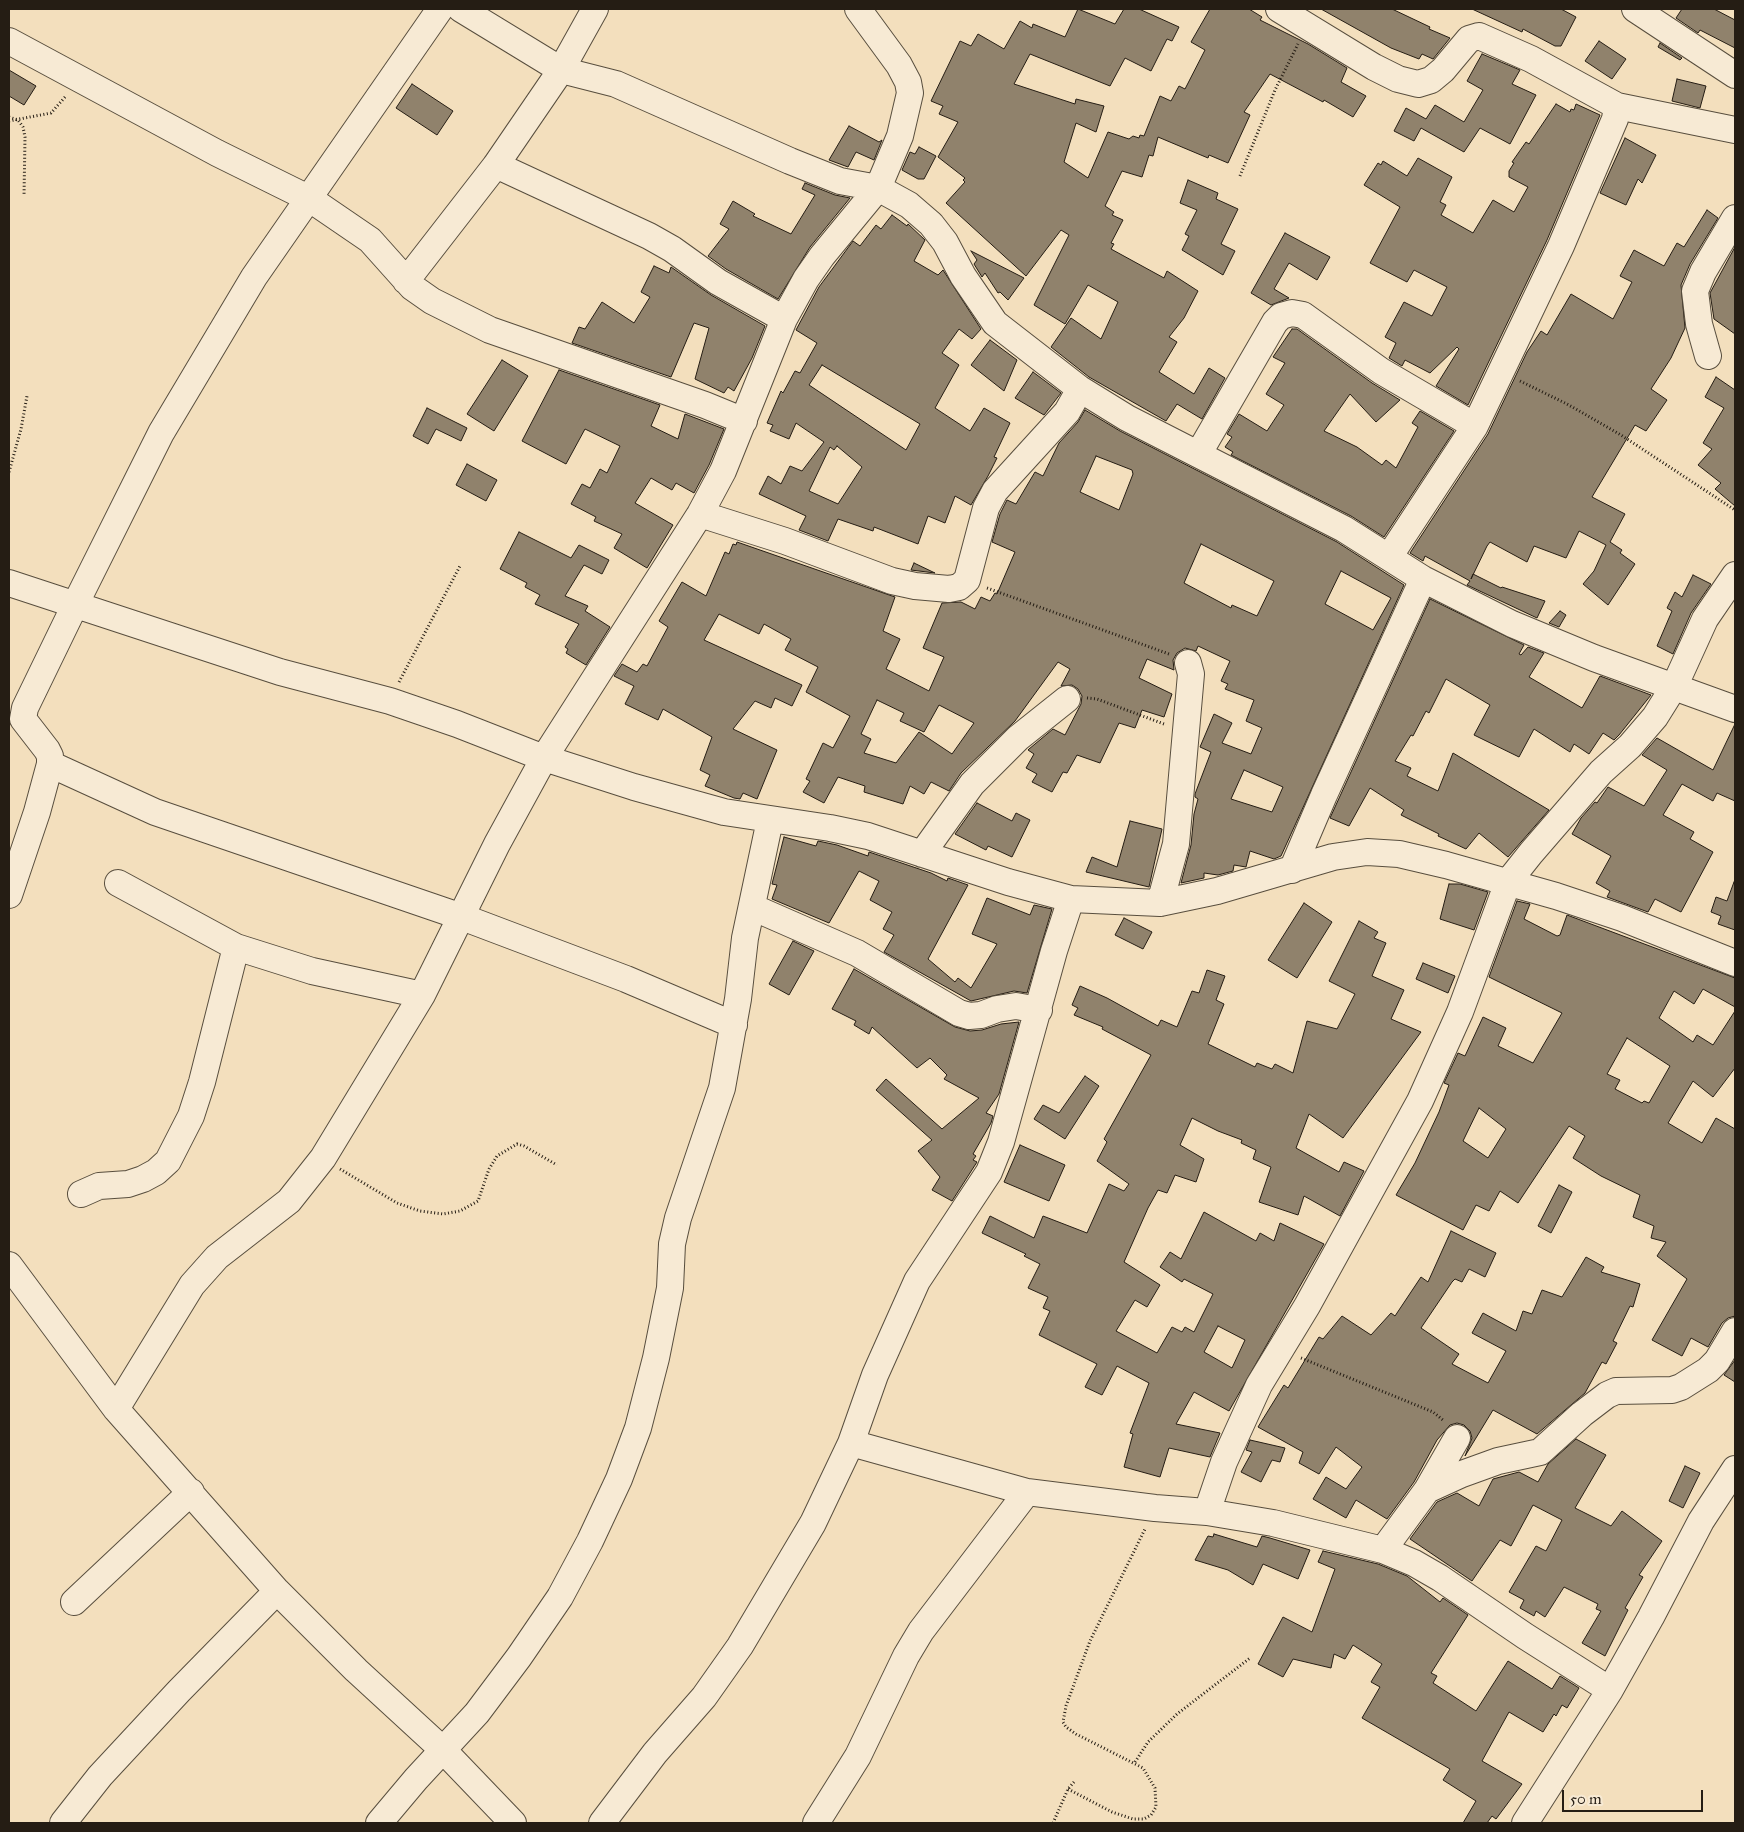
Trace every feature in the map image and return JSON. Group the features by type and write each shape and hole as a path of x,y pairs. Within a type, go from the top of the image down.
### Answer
{"street":[{"path":"9,895 37,812 50,764 50,756 47,750 23,719 25,708 75,605 161,433 254,278 440,9"},
{"path":"461,9 562,70 616,84 840,181 878,188 909,205 931,224 995,323 1080,390 1127,418 1199,453 1344,529 1423,579 1512,624 1594,658 1675,685 1735,708"},
{"path":"406,281 496,165 562,70 595,9"},
{"path":"116,1409 192,1285 217,1257 289,1201 323,1158 422,995 544,758 700,514 723,470 784,319 822,256 878,188 900,136 910,94 908,82 899,65 858,9"},
{"path":"1279,9 1398,80 1418,84 1431,80 1443,70 1469,39 1479,36 1531,59 1617,106 1735,130"},
{"path":"1635,9 1735,75"},
{"path":"9,41 217,154 310,199 370,240 406,281 432,301 490,330 705,405 744,421"},
{"path":"1389,557 1475,426 1561,246 1615,119 1617,106"},
{"path":"496,165 672,248 718,282 784,319"},
{"path":"1708,356 1699,324 1696,291 1703,272 1735,218"},
{"path":"1199,453 1275,322 1281,316 1292,313 1303,315 1381,371 1475,426"},
{"path":"700,514 785,540 892,580 915,586 959,587 967,580 986,508 995,491 1067,412 1080,390"},
{"path":"1207,1512 1244,1416 1420,1101 1460,1012 1508,882 1601,772 1630,746 1655,717 1675,685 1705,619 1735,575"},
{"path":"1292,870 1324,795 1423,579"},
{"path":"9,583 280,672 390,701 457,724 544,758 724,812 830,828 868,836 1008,882 1071,899 1160,903 1217,891 1333,857 1367,852 1399,854 1508,882 1622,918 1735,962"},
{"path":"1160,903 1176,844 1191,674 1188,663"},
{"path":"922,854 972,784 1018,738 1067,699"},
{"path":"50,764 155,812 462,917 626,979 734,1025"},
{"path":"379,1823 477,1713 560,1597 590,1541 619,1479 638,1428 656,1358 670,1288 672,1244 678,1218 722,1088 734,1025 744,938 770,820"},
{"path":"118,883 236,947 312,971 422,995"},
{"path":"602,1823 655,1753 704,1697 740,1646 813,1523 851,1443 875,1376 917,1281 992,1165 1001,1142 1071,899"},
{"path":"752,907 857,953 959,1013 969,1016 982,1015 997,1009 1016,1006 1039,1010"},
{"path":"81,1194 98,1186 128,1184 156,1172 168,1161 191,1116 202,1082 236,947"},
{"path":"9,1265 116,1409 277,1591 356,1670 443,1750 513,1823"},
{"path":"1427,1490 1462,1474 1498,1461 1540,1452 1582,1414 1607,1395 1616,1391 1672,1390 1681,1387 1708,1370 1717,1361 1735,1331"},
{"path":"1384,1550 1427,1490 1457,1438"},
{"path":"851,1443 1027,1492 1155,1508 1207,1512 1273,1523 1384,1550 1440,1578 1525,1636 1610,1690"},
{"path":"1525,1823 1610,1690 1701,1521 1735,1469"},
{"path":"74,1602 191,1492"},
{"path":"816,1823 858,1756 906,1656 921,1631 1027,1492"},
{"path":"62,1823 100,1776 179,1691 277,1591"}],"path":[{"path":"1240,176 1275,90 1307,26"},
{"path":"9,121 51,113 63,101 74,85 82,79"},
{"path":"9,117 18,120 23,127 25,137 24,196"},
{"path":"1502,372 1567,404 1622,435 1735,510"},
{"path":"9,472 21,429 27,396"},
{"path":"390,701 460,566"},
{"path":"967,580 1082,624 1145,644 1188,663"},
{"path":"1067,699 1097,699 1185,732"},
{"path":"323,1158 397,1203 420,1211 442,1214 460,1211 478,1201 489,1169 504,1150 517,1144 557,1165"},
{"path":"1281,1350 1433,1412 1454,1429 1457,1438"},
{"path":"1068,1788 1112,1812 1133,1819 1144,1819 1151,1815 1156,1807 1155,1788 1144,1768 1076,1734 1066,1727 1064,1716 1097,1626 1155,1508"},
{"path":"1135,1762 1148,1742 1177,1714 1250,1658"},
{"path":"1053,1823 1068,1788 1074,1782"}],"building":[{"path":"1078,9 1115,24 1124,9 1139,9 1179,27 1172,41 1167,39 1151,71 1125,58 1110,86 1030,54 1014,84 1075,104 1076,99 1104,106 1096,132 1076,123 1064,162 1088,178 1108,132 1129,139 1133,136 1139,138 1140,135 1144,136 1160,96 1171,101 1179,86 1185,89 1205,50 1191,42 1210,9 1249,9 1262,17 1260,20 1308,44 1347,68 1341,82 1366,96 1353,117 1324,100 1323,102 1270,74 1244,112 1250,115 1228,163 1209,155 1208,158 1158,137 1153,156 1149,155 1142,177 1122,171 1105,206 1114,212 1112,215 1123,220 1111,243 1114,244 1111,249 1164,278 1167,271 1198,291 1184,318 1169,337 1177,342 1159,372 1194,394 1209,368 1225,378 1202,419 1177,404 1166,421 1089,377 1051,347 1071,318 1101,339 1118,302 1088,285 1065,324 1034,305 1069,235 1061,230 1026,276 946,203 965,182 963,180 965,178 938,157 958,122 939,114 943,106 931,101 960,41 971,46 978,34 1004,49 1020,21 1032,28 1033,24 1065,37"},
{"path":"1321,9 1392,9 1450,38 1433,59 1422,54 1419,59 1391,48"},
{"path":"1472,9 1561,9 1576,17 1561,46 1555,46 1523,29 1522,32"},
{"path":"1682,9 1714,9 1735,20 1735,48 1700,30 1698,33 1676,18"},
{"path":"1599,41 1626,59 1612,79 1585,61"},
{"path":"1660,43 1682,58 1680,60 1658,47"},
{"path":"1482,54 1520,70 1512,84 1536,95 1510,144 1480,128 1464,152 1421,128 1414,141 1394,131 1406,108 1426,119 1435,105 1464,122 1483,90 1467,81"},
{"path":"9,70 36,86 24,105 9,96"},
{"path":"1677,79 1706,86 1700,108 1672,101"},
{"path":"412,84 453,111 437,135 396,108"},
{"path":"1556,104 1570,112 1571,109 1574,110 1576,104 1600,115 1547,240 1468,405 1436,386 1459,349 1457,347 1430,373 1405,360 1402,366 1389,358 1396,343 1385,337 1404,302 1432,316 1447,287 1414,270 1407,282 1370,263 1400,207 1364,185 1378,163 1381,165 1383,161 1407,176 1418,158 1452,177 1440,202 1446,205 1441,215 1473,233 1493,200 1514,212 1528,187 1509,177 1509,171 1514,163 1512,162 1526,142 1529,144"},
{"path":"849,126 879,142 882,140 874,160 856,152 848,167 829,160"},
{"path":"1625,138 1656,155 1642,183 1638,179 1626,205 1600,193"},
{"path":"919,147 936,156 924,179 918,179 902,170 910,152 915,154"},
{"path":"1188,180 1218,193 1216,199 1238,209 1221,244 1235,251 1223,275 1182,250 1189,236 1185,234 1197,210 1180,203"},
{"path":"805,183 835,195 850,198 810,247 778,299 726,269 708,256 729,229 720,224 733,201 755,214 753,216 791,234 815,195 802,189"},
{"path":"1707,210 1718,218 1690,264 1681,285 1685,328 1671,358 1651,389 1667,400 1646,431 1635,425 1592,497 1625,514 1610,542 1622,550 1620,553 1635,564 1608,605 1583,584 1594,571 1606,545 1579,531 1566,558 1534,546 1527,562 1490,542 1473,574 1501,588 1545,601 1537,618 1467,585 1470,581 1425,556 1423,561 1410,553 1488,434 1527,352 1541,331 1547,335 1571,294 1613,319 1632,282 1620,276 1634,250 1664,266 1677,243 1684,247"},
{"path":"892,215 907,226 908,224 925,240 914,261 938,275 943,270 981,329 972,339 959,329 942,353 959,365 935,408 970,431 984,408 1010,423 994,457 997,458 971,505 955,496 945,523 928,516 918,544 874,527 873,531 838,519 828,541 799,530 806,516 759,494 768,476 781,484 790,466 802,471 824,442 796,423 789,439 770,431 773,425 767,423 781,391 783,393 795,371 800,373 817,343 796,330 819,287 853,241 860,246 876,225 881,229","holes":["822,365 920,424 906,450 809,385","837,446 862,467 838,504 809,491 830,447 834,450"]},
{"path":"1285,233 1330,257 1317,280 1289,263 1274,289 1289,298 1271,305 1251,293"},
{"path":"1735,247 1735,334 1714,319 1710,293"},
{"path":"971,251 1024,278 1008,300 1000,292 998,293 985,273 982,277 974,264 977,260"},
{"path":"654,266 669,273 671,267 711,295 765,326 752,358 734,391 728,387 724,393 695,379 709,328 694,323 671,377 572,343 579,327 585,329 602,302 634,323 650,297 641,292"},
{"path":"1292,329 1297,329 1372,383 1400,400 1376,422 1350,394 1324,431 1357,447 1382,465 1386,460 1396,468 1418,427 1412,423 1420,411 1454,431 1384,537 1351,516 1231,455 1233,452 1225,447 1232,437 1227,434 1239,414 1267,431 1284,405 1266,394 1285,363 1273,357"},
{"path":"990,340 1017,360 1004,391 971,365"},
{"path":"502,360 528,376 494,431 467,414"},
{"path":"559,370 660,405 651,426 678,439 685,414 724,429 709,465 694,493 676,483 672,490 651,478 635,503 673,525 647,568 614,548 622,534 594,521 596,517 571,504 582,484 590,488 600,469 607,473 620,446 585,429 566,464 522,441"},
{"path":"1033,372 1061,393 1044,415 1015,398"},
{"path":"1716,377 1735,390 1735,506 1715,489 1721,483 1698,465 1712,449 1703,443 1724,408 1705,397"},
{"path":"427,408 467,428 461,441 436,429 428,444 413,436"},
{"path":"1085,410 1120,431 1337,542 1404,585 1281,856 1274,859 1250,851 1246,867 1234,865 1233,871 1218,875 1204,873 1204,878 1181,883 1191,845 1194,814 1198,799 1195,797 1195,794 1211,752 1200,747 1214,714 1232,723 1222,743 1251,754 1262,728 1246,721 1254,700 1225,689 1228,684 1221,681 1230,661 1198,646 1196,651 1185,648 1177,653 1173,660 1174,670 1147,659 1139,678 1172,694 1164,717 1142,710 1135,728 1119,723 1100,763 1077,755 1067,773 1063,772 1052,792 1032,782 1037,774 1026,768 1034,754 1028,750 1053,729 1065,735 1081,704 1082,696 1078,689 1072,685 1061,686 1070,669 1058,662 1015,721 961,773 949,791 931,782 924,794 910,786 903,804 864,792 865,786 838,777 824,803 803,792 810,781 806,779 823,743 833,748 850,716 806,692 818,667 785,650 791,639 764,624 759,634 719,614 704,640 802,685 792,706 775,698 771,708 755,701 733,729 777,750 757,799 743,793 740,799 734,798 705,786 710,775 700,770 712,737 663,709 658,720 625,704 634,686 614,676 622,664 637,672 643,664 647,666 668,627 659,621 682,582 706,596 725,552 729,554 733,544 736,545 737,542 895,597 883,631 900,639 886,669 929,691 944,657 923,648 942,603 961,602 975,609 981,597 990,601 995,593 997,594 1015,552 992,542 1000,514 1007,500 1016,504 1035,472 1043,476 1059,443 1078,422","holes":["1096,456 1132,470 1133,474 1119,510 1080,492","1201,544 1274,581 1257,616 1232,605 1231,608 1184,583","1341,571 1391,598 1373,630 1325,604","877,700 904,713 900,721 924,732 939,705 974,723 952,754 919,732 896,763 864,753 871,739 861,734","1244,770 1283,787 1272,812 1231,799"]},
{"path":"467,464 497,480 486,501 456,485"},
{"path":"519,532 571,558 579,545 609,560 602,574 584,565 565,596 588,606 585,611 610,627 586,665 566,653 568,649 565,647 579,624 535,604 540,595 525,587 527,583 500,569"},
{"path":"914,563 935,573 911,570"},
{"path":"1693,575 1711,584 1691,613 1673,654 1657,646 1672,611 1667,608 1675,592 1682,597"},
{"path":"1430,599 1524,645 1519,654 1521,655 1528,647 1544,653 1529,677 1582,708 1600,676 1651,695 1614,740 1603,733 1589,754 1574,744 1570,752 1534,729 1519,757 1474,735 1490,705 1446,679 1429,713 1426,711 1413,736 1411,735 1395,761 1411,768 1407,776 1438,791 1453,753 1549,810 1508,857 1479,833 1466,849 1438,836 1439,834 1401,815 1404,810 1370,788 1349,826 1330,818"},
{"path":"1560,611 1566,615 1559,627 1549,623"},
{"path":"1735,724 1735,801 1717,793 1713,801 1682,784 1663,815 1694,832 1690,839 1713,852 1681,912 1655,899 1648,912 1607,897 1610,891 1596,883 1611,856 1572,834 1581,818 1595,802 1597,803 1608,787 1644,806 1667,770 1642,755 1657,738 1713,770"},
{"path":"977,803 1012,821 1016,813 1030,820 1012,857 988,846 986,850 955,834"},
{"path":"1130,821 1162,829 1149,887 1086,872 1092,857 1117,867"},
{"path":"784,837 816,846 818,841 837,845 868,856 869,852 931,873 947,881 948,878 968,885 928,959 955,982 958,978 971,988 997,944 972,934 987,898 1030,915 1034,905 1052,909 1027,993 1014,991 971,1001 884,952 894,935 883,929 892,912 870,900 879,881 859,871 829,923 772,899 777,885 772,884"},
{"path":"1734,882 1735,930 1718,924 1721,916 1711,912 1716,897 1727,901"},
{"path":"1449,884 1460,884 1488,892 1474,930 1440,919"},
{"path":"1517,901 1530,904 1524,919 1557,936 1560,935 1567,915 1735,978 1735,1007 1703,989 1694,1004 1674,991 1659,1018 1693,1042 1697,1035 1713,1045 1735,1011 1735,1068 1713,1097 1693,1081 1668,1123 1702,1143 1716,1118 1735,1129 1735,1316 1728,1318 1722,1323 1708,1347 1691,1338 1682,1356 1652,1340 1687,1279 1657,1256 1666,1242 1651,1238 1654,1226 1633,1217 1640,1195 1601,1176 1573,1158 1585,1136 1569,1126 1518,1203 1500,1191 1489,1211 1476,1205 1463,1230 1396,1195 1415,1163 1439,1112 1449,1085 1444,1083 1458,1053 1465,1056 1483,1017 1506,1028 1498,1046 1533,1063 1562,1013 1489,977","holes":["1627,1038 1670,1066 1649,1103 1644,1101 1642,1103 1615,1089 1620,1080 1607,1074","1479,1108 1506,1129 1488,1158 1463,1141"]},
{"path":"1304,903 1332,922 1297,978 1268,960"},
{"path":"1124,918 1152,932 1143,949 1115,935"},
{"path":"1359,921 1378,932 1374,938 1386,943 1372,976 1404,990 1391,1019 1421,1032 1343,1138 1309,1114 1296,1148 1339,1172 1344,1162 1364,1171 1340,1216 1304,1196 1298,1215 1259,1202 1271,1167 1253,1159 1256,1150 1241,1143 1242,1140 1192,1118 1180,1145 1204,1159 1196,1182 1175,1175 1167,1193 1158,1190 1124,1262 1160,1285 1147,1307 1135,1300 1116,1331 1157,1353 1172,1327 1182,1332 1185,1327 1194,1332 1213,1294 1184,1279 1182,1282 1160,1267 1170,1252 1181,1259 1204,1212 1256,1241 1260,1233 1274,1241 1280,1223 1324,1244 1229,1411 1194,1392 1176,1424 1220,1433 1210,1457 1169,1448 1160,1477 1124,1467 1133,1434 1130,1433 1149,1383 1117,1366 1102,1395 1085,1387 1097,1364 1039,1335 1050,1311 1043,1308 1048,1297 1028,1288 1040,1264 1024,1256 1026,1254 982,1233 990,1216 1034,1238 1043,1216 1087,1233 1109,1184 1124,1191 1129,1184 1097,1161 1107,1142 1104,1139 1151,1055 1102,1029 1103,1027 1074,1015 1078,1008 1072,1005 1080,986 1107,998 1158,1026 1161,1020 1177,1027 1192,991 1199,993 1207,970 1225,976 1216,1000 1224,1004 1208,1044 1255,1067 1257,1063 1272,1069 1275,1064 1293,1073 1307,1021 1337,1029 1355,994 1329,981","holes":["1218,1326 1245,1340 1232,1368 1204,1352"]},
{"path":"793,941 814,951 789,995 769,984"},
{"path":"1423,963 1455,976 1448,993 1416,979"},
{"path":"854,969 955,1027 970,1031 1019,1022 999,1094 986,1113 993,1116 991,1123 973,1154 976,1156 973,1160 977,1162 952,1201 932,1190 940,1177 918,1151 932,1140 876,1090 886,1079 942,1129 979,1098 944,1079 947,1075 930,1058 917,1068 872,1027 869,1034 854,1025 856,1021 832,1009"},
{"path":"1085,1076 1099,1086 1065,1139 1034,1119 1043,1105 1059,1113"},
{"path":"1020,1145 1065,1165 1049,1201 1004,1182"},
{"path":"1559,1185 1572,1192 1551,1233 1538,1226"},
{"path":"1451,1231 1496,1253 1485,1277 1469,1269 1462,1282 1455,1279 1452,1282 1421,1328 1459,1354 1452,1364 1488,1383 1506,1351 1472,1333 1483,1313 1516,1331 1523,1311 1532,1314 1542,1290 1562,1297 1586,1257 1604,1267 1601,1272 1640,1284 1633,1307 1630,1306 1613,1341 1617,1343 1606,1364 1602,1362 1585,1393 1537,1434 1493,1410 1465,1456 1472,1438 1470,1431 1464,1425 1457,1423 1450,1425 1437,1440 1414,1482 1387,1519 1356,1500 1346,1518 1313,1499 1326,1477 1346,1489 1362,1467 1336,1447 1319,1474 1299,1463 1303,1452 1258,1427 1284,1385 1288,1388 1319,1337 1323,1339 1342,1316 1371,1335 1391,1313 1395,1316 1421,1277 1428,1282"},
{"path":"1735,1360 1735,1382 1724,1375"},
{"path":"1576,1439 1606,1455 1575,1508 1611,1526 1622,1511 1662,1541 1639,1575 1643,1577 1625,1608 1628,1610 1605,1656 1582,1643 1601,1611 1596,1609 1598,1604 1564,1587 1545,1617 1536,1611 1534,1616 1520,1608 1524,1600 1509,1592 1536,1546 1546,1551 1562,1520 1533,1505 1511,1546 1500,1540 1472,1581 1410,1539 1437,1502 1457,1493 1479,1506 1493,1479 1519,1472 1538,1482 1548,1464"},
{"path":"1250,1440 1285,1448 1280,1462 1272,1460 1261,1482 1241,1472 1252,1452 1246,1450"},
{"path":"1685,1466 1700,1473 1683,1508 1669,1501"},
{"path":"1214,1534 1257,1547 1262,1536 1310,1550 1298,1579 1263,1564 1253,1585 1228,1570 1195,1560 1208,1536 1213,1537"},
{"path":"1323,1551 1378,1564 1407,1576 1440,1602 1443,1598 1468,1615 1431,1673 1437,1676 1433,1683 1476,1711 1508,1661 1552,1689 1560,1676 1579,1688 1567,1708 1562,1705 1543,1732 1509,1712 1482,1761 1522,1784 1496,1819 1492,1816 1487,1823 1463,1823 1476,1801 1443,1780 1450,1769 1362,1718 1380,1687 1371,1682 1382,1664 1353,1645 1345,1659 1334,1654 1331,1668 1293,1659 1283,1677 1258,1664 1283,1617 1312,1632 1335,1569 1318,1562"}]}
